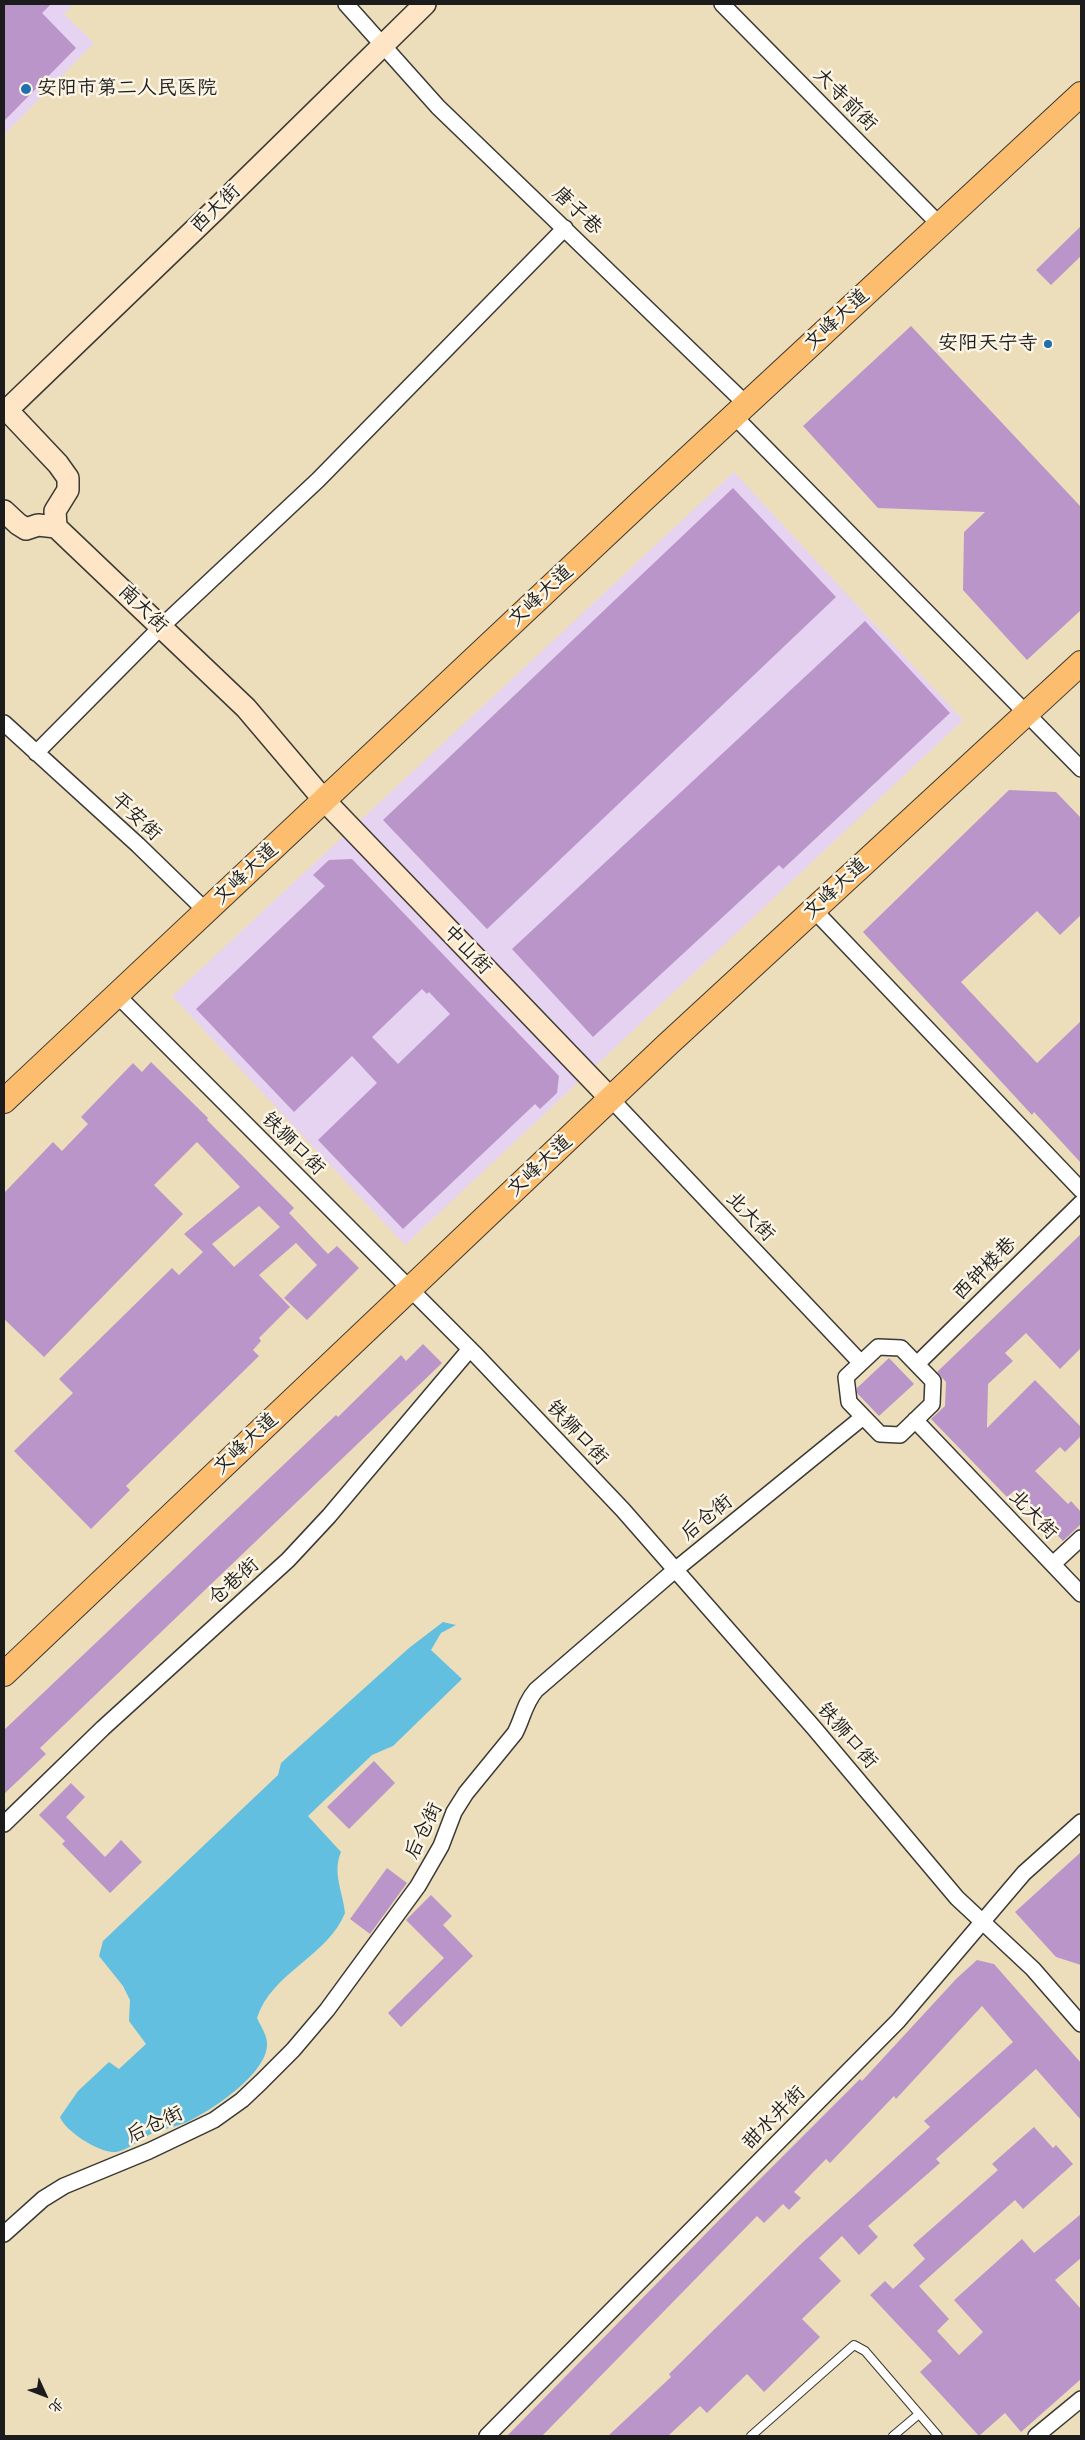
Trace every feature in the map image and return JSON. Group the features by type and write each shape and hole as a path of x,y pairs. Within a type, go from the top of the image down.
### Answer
{"main road":[{"name":"文峰大道","path":"4,1102 740,410 1081,94"},
{"name":"文峰大道","path":"4,1674 610,1100 1081,663"}],"street":[{"name":"唐子巷","path":"346,4 438,106 565,228 740,410 1026,714 1081,769"},
{"name":"西大街","path":"5,411 215,210 425,4"},
{"name":"大寺前街","path":"722,4 939,224"},
{"path":"36,753 161,626 318,480 565,228"},
{"path":"4,511 26,529 38,525 56,526 56,511 68,490 68,478 58,464 5,411"},
{"name":"南大街","path":"56,526 246,708 324,800"},
{"name":"平安街","path":"4,723 138,845 206,911"},
{"name":"中山街","path":"324,800 610,1100"},
{"path":"814,910 1081,1190"},
{"name":"铁狮口街","path":"117,995 470,1349 623,1510 814,1728 957,1898 1033,1969 1081,2024"},
{"name":"北大街","path":"610,1100 861,1363"},
{"name":"西钟楼巷","path":"917,1364 1081,1203"},
{"path":"878,1347 901,1348 917,1364 933,1381 932,1404 900,1435 880,1434 849,1402 846,1377 878,1347"},
{"name":"仓巷街","path":"4,1824 103,1728 288,1560 329,1516 470,1349"},
{"name":"后仓街","path":"4,2234 43,2199 64,2186 150,2151 214,2120 242,2100 268,2076 328,2010 418,1886 437,1855 454,1812 466,1793 515,1734 521,1723 527,1701 536,1690 675,1570 863,1417"},
{"name":"北大街","path":"915,1420 1081,1594"},
{"path":"1053,1564 1081,1538"},
{"name":"甜水井街","path":"488,2436 898,2021 1024,1873 1081,1822"},
{"path":"1036,2436 1081,2399"}],"lane":[{"path":"751,2436 854,2345 864,2351 938,2436"},
{"path":"893,2436 919,2414"}],"shaded area":[{"name":"安阳市第二人民医院","path":"4,4 74,4 64,14 94,43 4,135"},
{"path":"734,472 963,720 405,1245 172,996"}],"water":[{"path":"443,1622 456,1625 441,1633 431,1650 462,1679 393,1746 372,1755 308,1816 341,1852 338,1875 345,1913 337,1928 326,1941 287,1976 264,2002 257,2018 265,2035 267,2046 258,2068 238,2088 203,2114 184,2123 148,2135 128,2148 117,2152 106,2151 82,2139 68,2128 60,2117 78,2091 109,2062 119,2069 146,2044 129,2021 130,2000 123,1986 99,1956 103,1941 278,1775 281,1763 409,1648"}],"building":[{"name":"安阳市第二人民医院","path":"4,4 51,4 42,13 76,48 4,121"},
{"path":"1081,226 1081,256 1051,285 1036,270"},
{"path":"911,326 1081,507 1081,610 1027,660 963,590 964,532 985,512 878,508 803,426"},
{"path":"733,488 836,597 487,929 383,820"},
{"path":"865,621 950,713 783,869 779,865 593,1037 512,949"},
{"path":"1009,790 1056,792 1081,818 1081,915 1060,935 1037,911 961,982 1037,1063 1081,1021 1081,1163 1034,1112 1032,1115 863,932"},
{"path":"352,859 559,1076 557,1093 540,1109 535,1104 403,1229 318,1140 377,1083 352,1056 294,1112 196,1009 325,886 313,875 329,860","holes":["422,989 427,994 429,992 450,1014 398,1064 372,1037"]},
{"path":"151,1062 208,1118 207,1120 294,1208 289,1213 328,1254 337,1246 359,1268 307,1320 284,1298 317,1265 296,1243 259,1275 290,1307 259,1338 261,1341 253,1350 259,1356 126,1486 130,1490 91,1529 14,1451 73,1393 59,1379 172,1268 179,1275 203,1252 184,1234 240,1187 197,1142 154,1185 183,1214 44,1357 4,1319 4,1193 53,1142 62,1151 88,1124 81,1117 133,1063 142,1072","holes":["259,1206 280,1227 234,1267 212,1244"]},
{"path":"1081,1234 1081,1348 1060,1369 1026,1333 1005,1353 1013,1361 988,1384 987,1428 1035,1380 1081,1427 1081,1436 1065,1452 1060,1447 1035,1471 1068,1504 1071,1501 1081,1512 1081,1524 1063,1541 1014,1491 1007,1497 931,1419 945,1406 946,1382 937,1372"},
{"path":"423,1344 442,1363 40,1748 46,1754 4,1794 4,1730 336,1415 338,1417 401,1355 406,1361"},
{"path":"889,1358 914,1384 879,1416 857,1393 857,1388"},
{"path":"374,1761 395,1783 349,1829 327,1807"},
{"path":"71,1783 85,1797 66,1817 105,1857 121,1840 142,1862 110,1893 62,1844 65,1841 39,1815"},
{"path":"1081,1852 1081,1965 1056,1957 1015,1912"},
{"path":"387,1868 407,1883 370,1934 350,1919"},
{"path":"431,1895 452,1916 443,1925 473,1956 401,2027 388,2013 444,1958 406,1920"},
{"path":"977,1960 994,1964 1081,2063 1081,2120 1036,2069 936,2159 940,2163 868,2226 878,2237 859,2255 842,2236 819,2258 841,2281 802,2319 820,2337 764,2392 747,2374 707,2413 700,2406 668,2436 608,2436 671,2377 669,2374 803,2242 930,2127 924,2121 1013,2042 982,2006 896,2099 894,2096 830,2163 826,2159 794,2192 801,2198 789,2210 783,2204 764,2223 757,2216 542,2436 507,2436 860,2079 862,2081 957,1978"},
{"path":"1034,2127 1053,2148 1056,2145 1073,2164 1023,2209 1015,2200 919,2286 949,2319 937,2331 959,2355 983,2332 954,2300 1022,2239 1034,2253 1081,2214 1081,2258 1055,2280 1081,2309 1081,2379 1021,2432 1005,2413 979,2436 920,2372 932,2361 870,2295 885,2281 893,2289 925,2259 913,2245 998,2170 992,2164"}],"place":[{"name":"安阳市第二人民医院","path":"26,89"},
{"name":"安阳天宁寺","path":"1048,344"}]}
